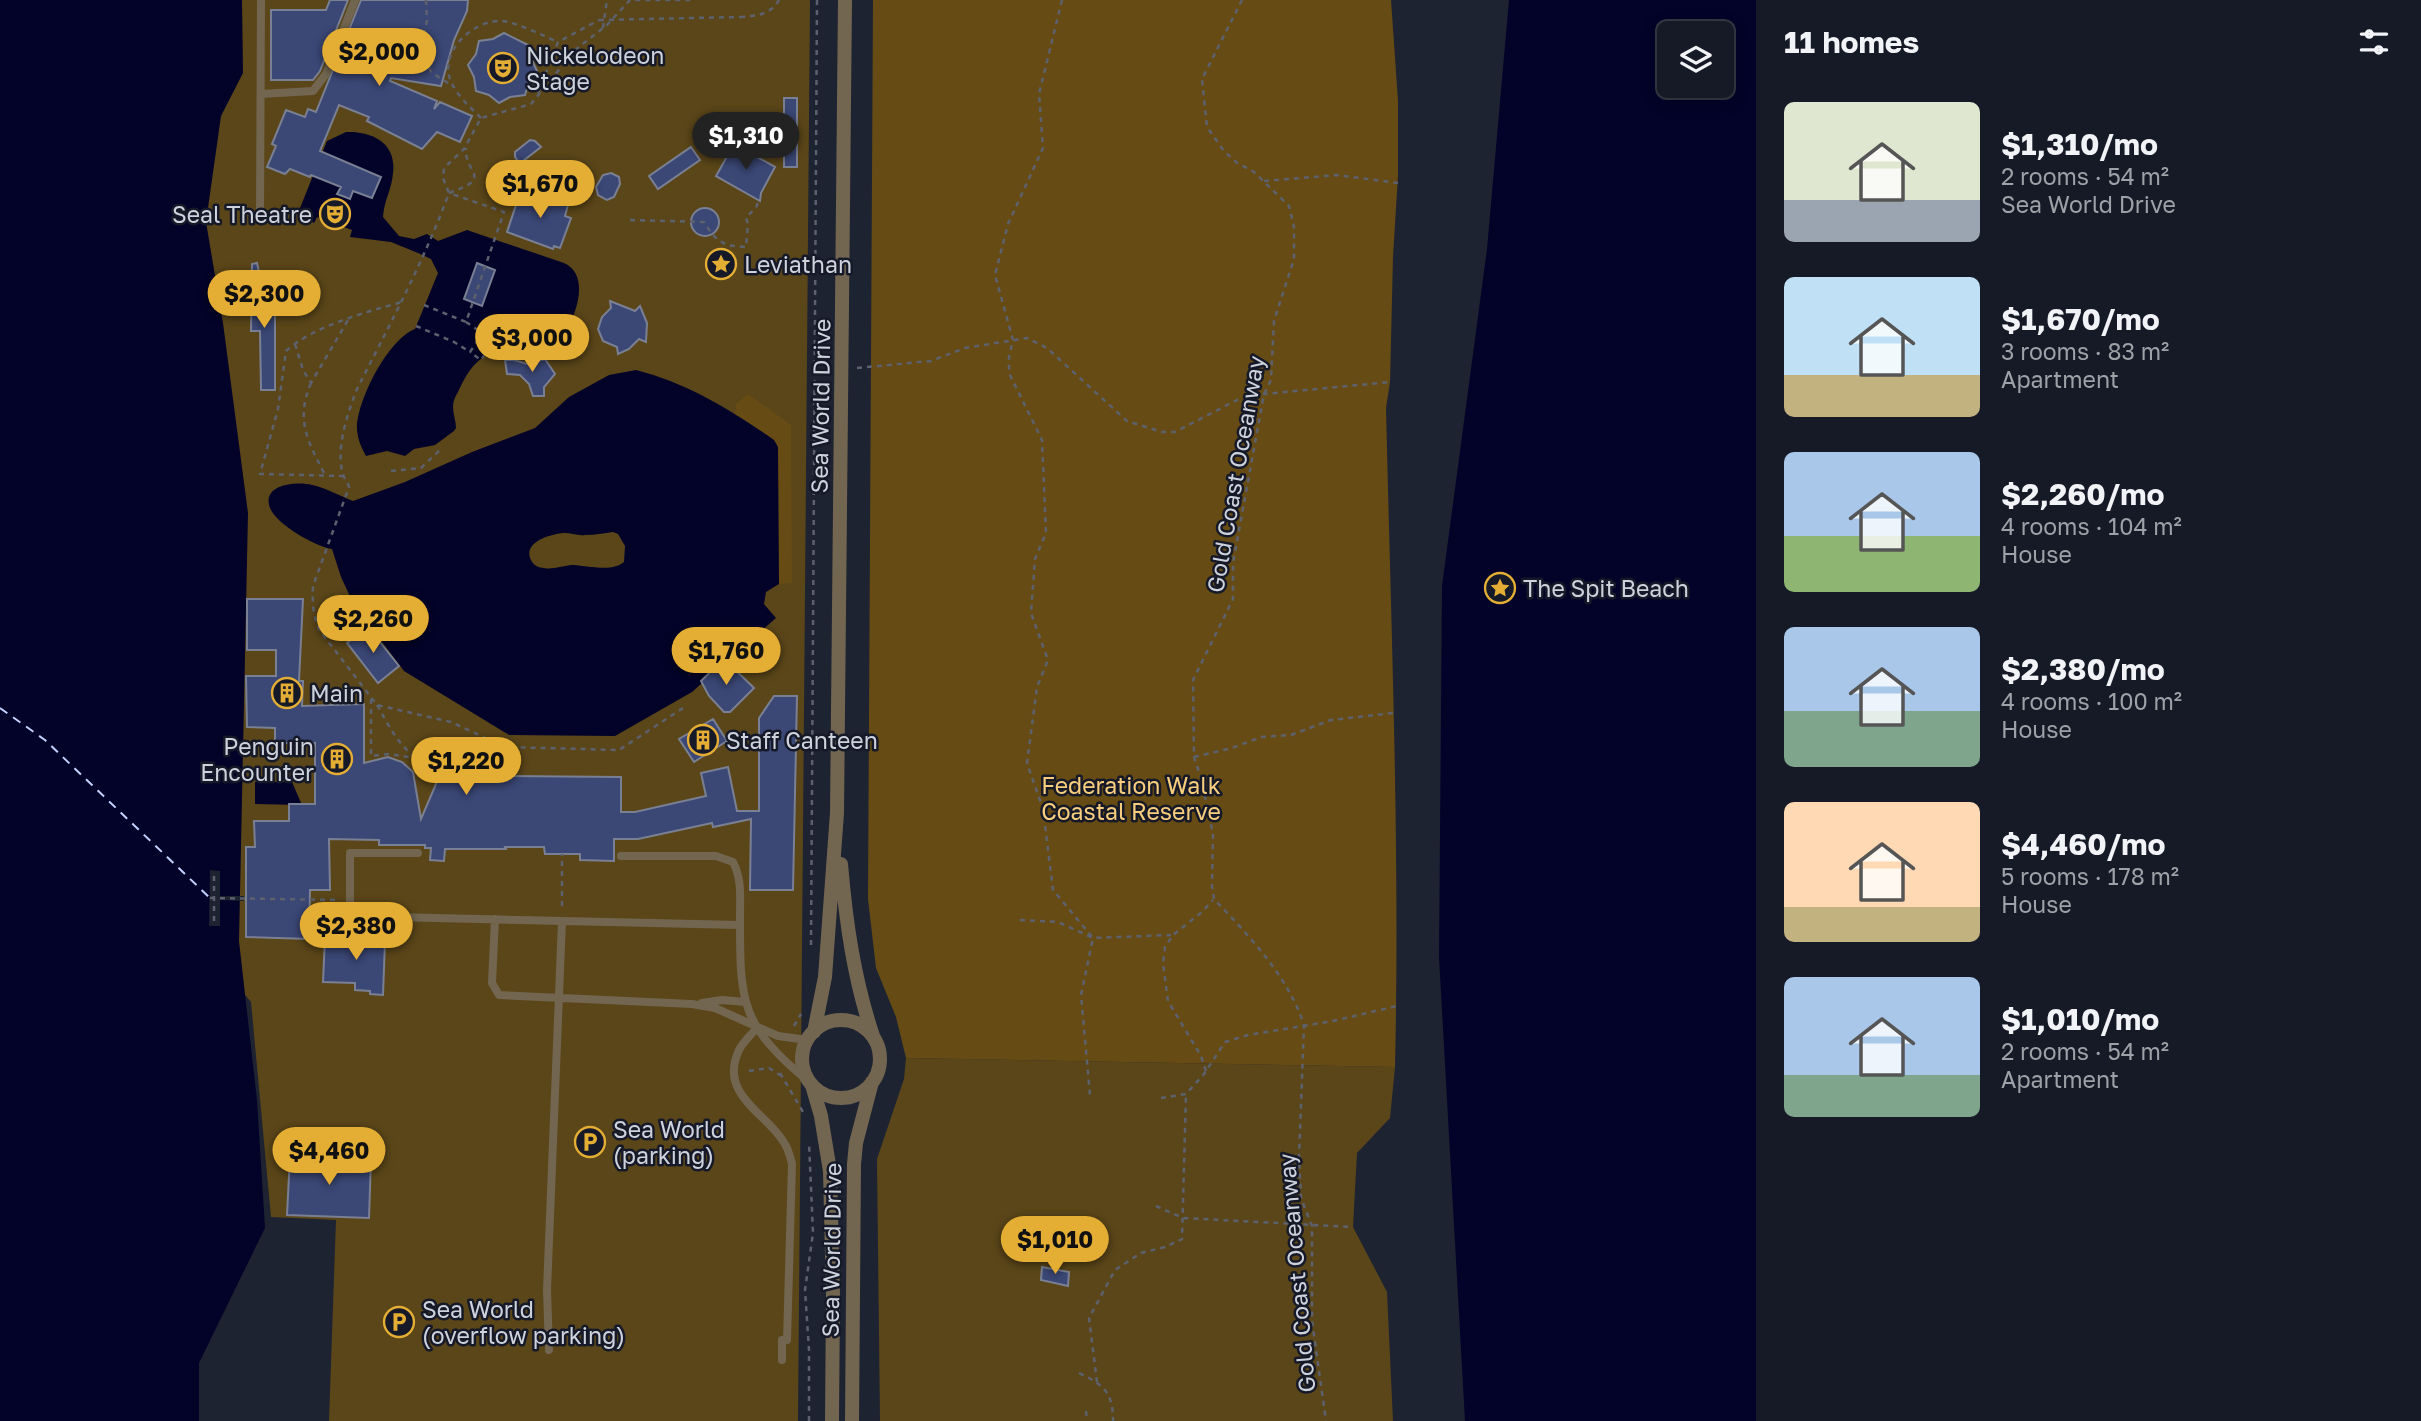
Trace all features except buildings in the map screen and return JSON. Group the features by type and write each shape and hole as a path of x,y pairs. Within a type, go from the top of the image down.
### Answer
{"street":[{"name":"Sea World Drive","path":"810,1036 825,977 837,813 845,0"},
{"name":"Sea World Drive","path":"837,813 849,945 860,996 873,1037"},
{"path":"833,1021 845,1021 866,1029 879,1048 878,1072 873,1082 864,1091 841,1098 829,1096 811,1083 802,1061 810,1036 833,1021"},
{"name":"Sea World Drive","path":"852,1421 854,1164 856,1143 873,1082"},
{"name":"Sea World Drive","path":"811,1083 821,1116 830,1171 832,1421"}],"lane":[{"path":"260,218 261,0"},
{"path":"261,94 313,91 326,74 355,0"},
{"path":"418,853 350,853 350,916 740,925"},
{"path":"621,856 716,856 733,862 740,880 739,967 745,1002 757,1028 784,1060 811,1083"},
{"path":"495,919 492,983 495,992 506,997 692,1004 715,1008 786,1038 810,1036"},
{"path":"549,1350 547,1301 562,921"},
{"path":"692,1004 722,1000 745,1002"},
{"path":"757,1028 740,1048 735,1079 739,1092 787,1147 792,1164 787,1340 782,1340 782,1360"}],"path":[{"path":"426,0 427,21 421,46 431,72 454,87 481,118"},
{"path":"603,28 607,0"},
{"path":"441,773 408,754 377,705 316,623 313,586 349,484 344,476 343,439 349,410 357,389 421,265 434,233 449,193 443,178 444,168 459,155 481,118 531,104 575,50 603,28 630,0 695,0"},
{"path":"537,96 558,42 599,20 740,17 765,14 779,0"},
{"path":"811,951 817,0"},
{"path":"1062,0 1039,94 1043,148 1008,224 995,275 1013,340 1009,373 1042,440 1046,533 1035,559 1031,613 1048,660 1037,687 1027,763 1043,809 1054,890 1093,937"},
{"name":"Gold Coast Oceanway","path":"1242,0 1202,79 1208,127 1224,151 1236,162 1254,172 1289,206 1294,227 1294,259 1274,321 1271,380 1264,394 1233,563 1233,599 1193,680 1194,757 1213,834 1214,899 1269,961 1299,1009 1304,1025 1299,1158 1301,1198 1312,1226 1312,1321 1326,1421"},
{"path":"454,87 449,69 455,48 470,30 478,26 501,21 558,42"},
{"path":"449,193 468,186 474,178 466,153 467,143"},
{"path":"1264,181 1337,175 1398,183"},
{"path":"449,193 504,212 466,322"},
{"path":"631,220 704,222 713,237 729,246 746,247 746,218 757,206 758,198"},
{"path":"344,476 260,474 278,409 285,351 349,318 402,302"},
{"path":"416,327 454,342 481,360 494,341 466,322 424,305"},
{"path":"325,475 306,438 303,422 306,396 349,318"},
{"path":"470,352 483,333"},
{"path":"843,369 930,361 965,348 1027,338 1047,348 1126,421 1162,432 1175,432 1237,400 1264,394 1390,382"},
{"path":"295,344 303,370 311,383"},
{"path":"391,471 421,468 442,448"},
{"path":"371,699 371,756 389,754 415,758"},
{"path":"377,705 451,722 505,747 619,750 683,708"},
{"path":"1194,757 1232,748 1261,737 1291,735 1331,720 1393,713"},
{"path":"562,854 562,906"},
{"path":"214,874 214,921"},
{"path":"212,898 350,901"},
{"path":"1206,1071 1201,1056 1168,1001 1163,963 1165,947 1172,935 1214,899"},
{"path":"1020,920 1058,922 1093,937 1172,935"},
{"path":"1090,1095 1081,995 1093,937"},
{"path":"1097,1382 1089,1318 1115,1270 1141,1253 1182,1239 1186,1094 1206,1071 1225,1042 1248,1035 1397,1006"},
{"path":"786,1038 787,1030 796,1024 804,1008"},
{"path":"780,1075 784,1060"},
{"path":"749,1071 769,1068 780,1075 794,1093 806,1119"},
{"path":"1161,1098 1186,1094"},
{"path":"809,1138 813,1233 805,1290 809,1350 809,1421"},
{"path":"1156,1206 1183,1218 1353,1227"},
{"path":"1079,1373 1097,1382 1109,1394 1113,1406 1113,1421"},
{"path":"1086,1411 1087,1421"}],"shaded area":[{"path":"195,0 810,0 798,1421 329,1421 336,1220 271,1217 251,1002 191,929"},
{"path":"906,1058 1395,1067 1390,1118 1357,1153 1353,1227 1387,1292 1393,1421 880,1421 877,1159 904,1079"}],"green space":[{"name":"Federation Walk Coastal Reserve","path":"873,0 1391,0 1398,101 1398,175 1390,382 1386,408 1396,820 1395,1067 906,1058 896,1017 876,968 868,899"},
{"path":"748,394 791,425 792,583 779,584 778,447 774,440 735,414 736,404"}],"water":[{"path":"0,0 242,0 243,73 221,116 206,222 223,323 248,513 239,941 257,1100 265,1228 199,1363 199,1421 0,1421"},
{"path":"1509,0 1756,0 1756,1421 1465,1421 1439,957 1442,586 1487,249"},
{"path":"346,132 373,137 381,141 391,154 392,179 383,217 399,236 414,239 427,234 438,241 467,230 564,263 573,270 578,280 579,293 572,320 558,343 545,354 535,356 499,352 483,358 471,369 454,399 454,431 435,445 414,449 405,456 387,451 366,456 358,437 358,418 368,388 385,358 394,345 415,329 438,273 431,259 418,253 391,242 350,237 352,230 317,217 314,223 298,213 327,141"},
{"path":"636,370 673,382 725,408 774,440 778,447 779,584 766,592 764,604 776,618 692,692 615,736 509,735 404,671 354,605 332,549 307,539 280,521 270,508 269,500 275,489 290,484 317,486 353,501 405,482 535,428 569,397 609,375","holes":["618,534 625,546 624,562 612,567 571,565 542,568 533,563 529,554 534,544 552,535"]},
{"path":"255,782 292,782 302,805 255,804"}],"pier":[{"path":"210,870 220,871 220,896 244,896 244,901 220,900 220,926 209,926"}],"ferry route":[{"path":"0,708 45,740 210,898"}],"place":[{"name":"Nickelodeon Stage","path":"503,68"},
{"name":"Seal Theatre","path":"335,214"},
{"name":"Leviathan","path":"721,264"},
{"name":"The Spit Beach","path":"1500,588"},
{"name":"Main","path":"287,693"},
{"name":"Staff Canteen","path":"703,740"},
{"name":"Penguin Encounter","path":"337,759"},
{"name":"Sea World (parking)","path":"590,1142"},
{"name":"Sea World (overflow parking)","path":"399,1322"}]}
